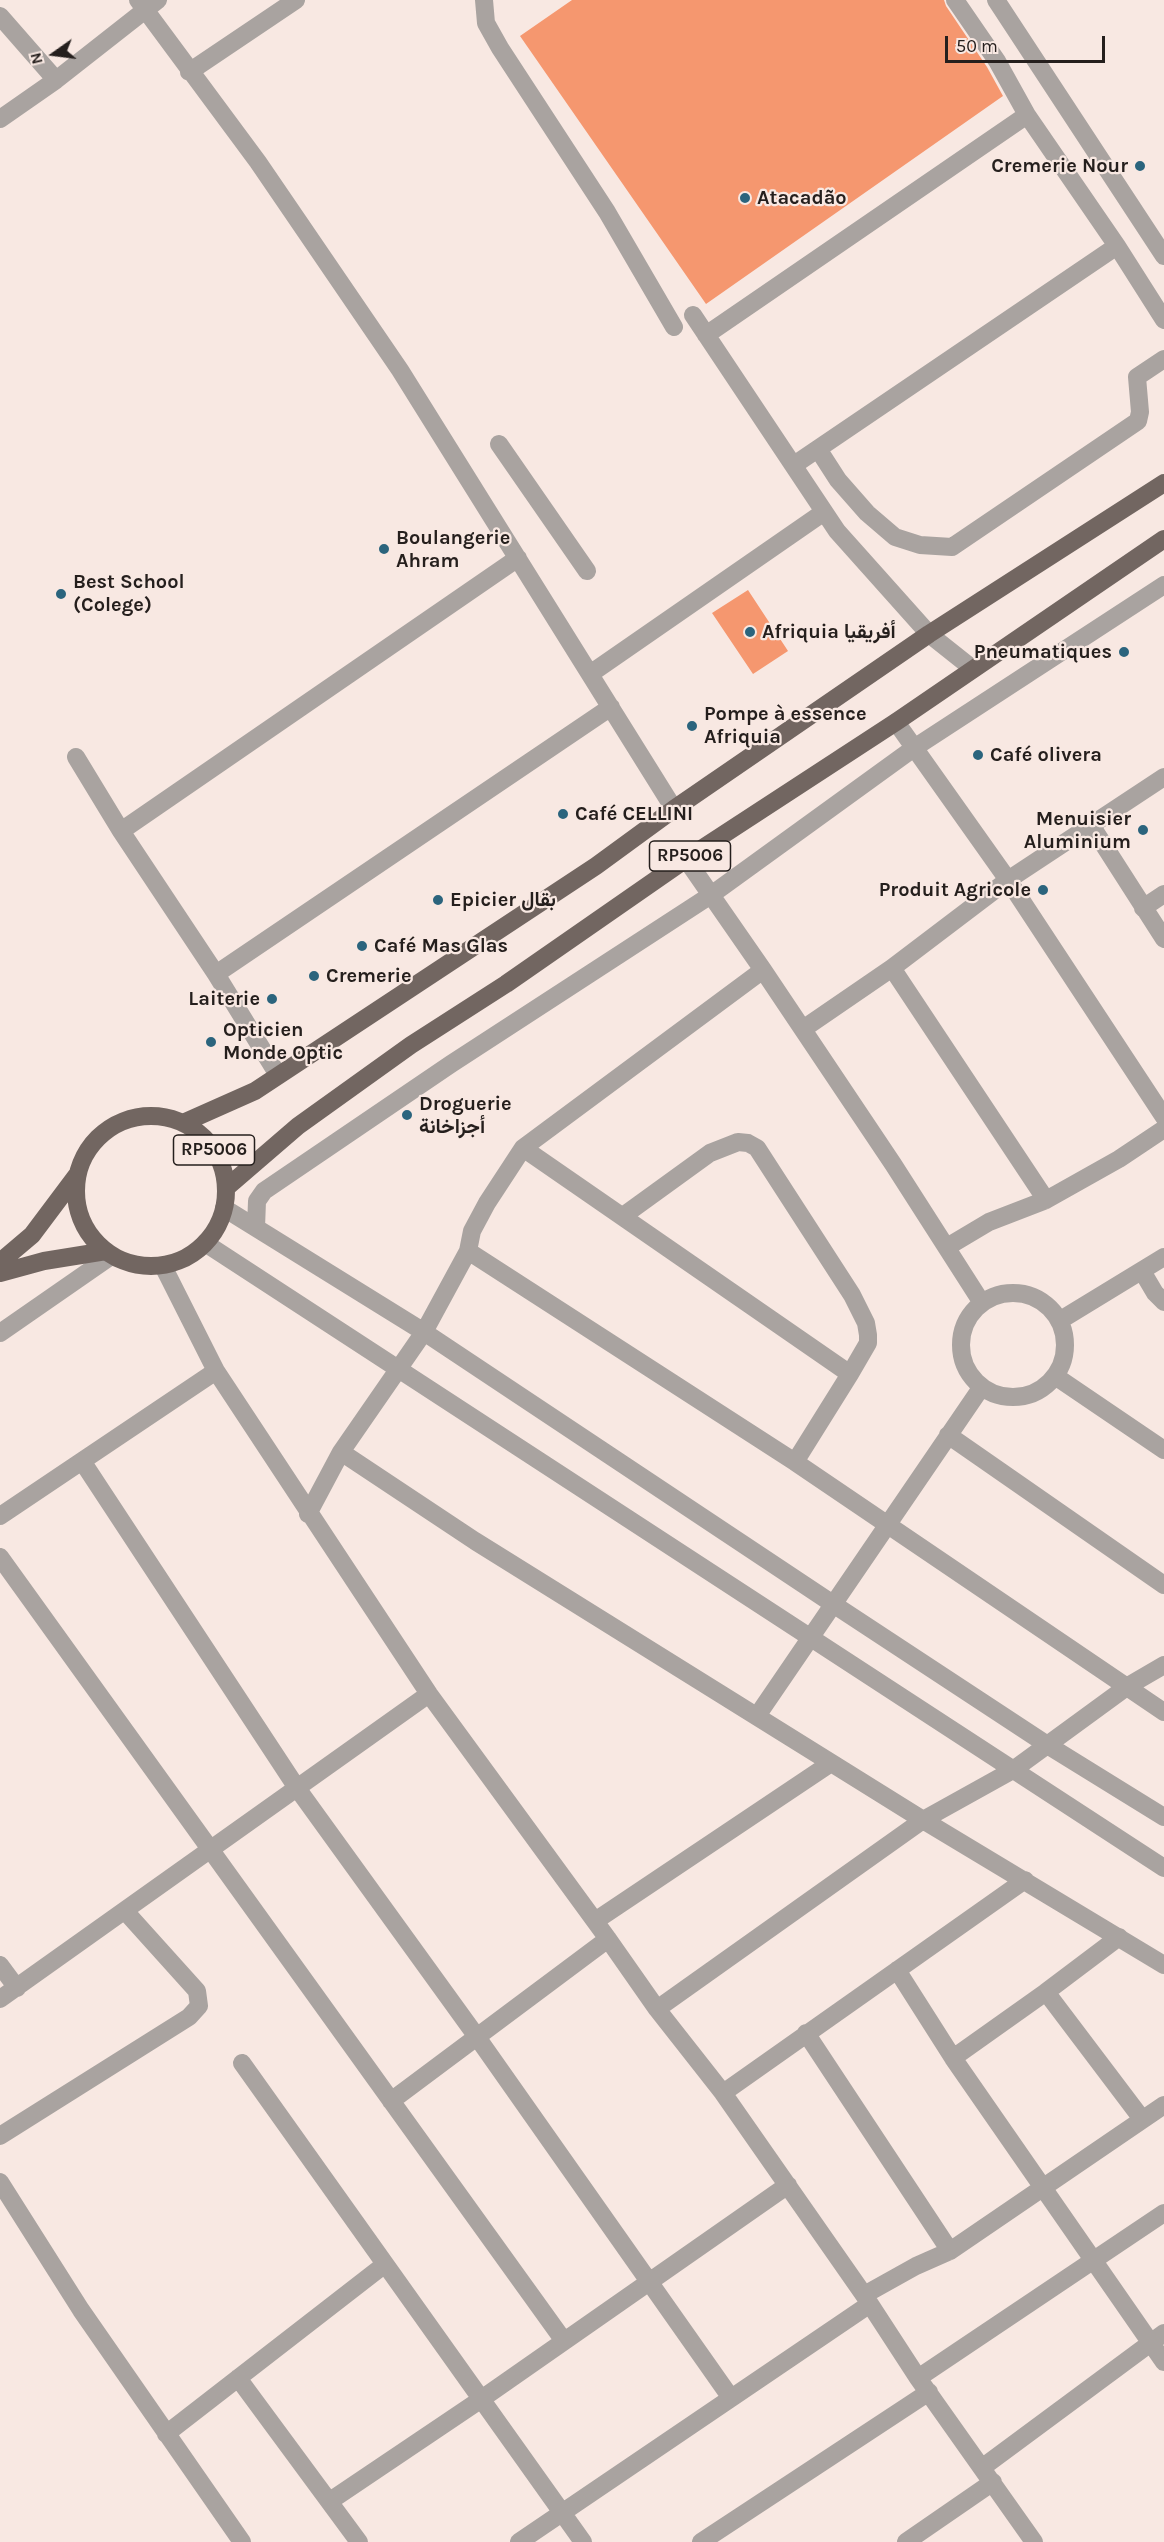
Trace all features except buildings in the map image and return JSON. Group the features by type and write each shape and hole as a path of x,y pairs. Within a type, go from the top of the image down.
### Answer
{"main road":[{"name":"RP5006","path":"183,1123 245,1096 278,1075 596,866 674,809 929,634 1164,483"},
{"name":"RP5006","path":"226,1188 298,1126 345,1092 686,859 896,722 1164,539"},
{"name":"RP5006","path":"0,1262 32,1234 77,1174 89,1148 115,1125 132,1118 166,1117 183,1123 200,1134 216,1154 222,1168 226,1188 224,1208 217,1227 205,1243 189,1257 163,1266 139,1266 108,1253 91,1238 79,1214 75,1194 77,1174"},
{"name":"RP5006","path":"0,1273 44,1261 108,1253"}],"street":[{"path":"189,72 296,0"},
{"path":"484,0 486,22 500,48 607,212 674,327"},
{"path":"955,0 998,61 1027,115 1164,320"},
{"path":"996,0 1164,256"},
{"path":"0,119 56,80 147,3 189,72 258,162 393,360 674,809"},
{"path":"0,16 56,80"},
{"path":"706,335 1027,115"},
{"path":"794,465 1116,246"},
{"path":"693,315 837,531 929,634 973,669"},
{"path":"818,449 838,480 867,513 895,537 920,544 952,547 1138,421 1140,412 1137,377 1164,359"},
{"path":"499,444 587,571"},
{"path":"590,674 824,512"},
{"path":"121,831 518,558"},
{"path":"256,1228 257,1201 264,1191 451,1064 711,894 914,748 1164,585"},
{"path":"216,974 611,707"},
{"path":"896,722 1008,880 1164,1117"},
{"path":"76,757 121,831 216,974 278,1075"},
{"path":"803,1029 892,968 1008,880 1164,777"},
{"path":"1090,825 1164,939"},
{"path":"686,859 803,1029 982,1303"},
{"path":"1143,908 1164,894"},
{"path":"892,968 1046,1200"},
{"path":"308,1514 341,1452 424,1332 468,1251 472,1231 502,1177 523,1148 763,970"},
{"path":"947,1247 989,1222 1046,1200 1119,1159 1164,1129"},
{"path":"623,1216 710,1153 738,1142 757,1148 852,1295 866,1323 868,1343 795,1462"},
{"path":"523,1148 850,1374"},
{"path":"224,1208 424,1332 1049,1746 1164,1817"},
{"path":"205,1243 1164,1868"},
{"path":"468,1251 795,1462 1164,1712"},
{"path":"0,1333 108,1253"},
{"path":"1059,1321 1164,1257"},
{"path":"163,1266 216,1371 308,1514 429,1694 596,1921 657,2009 723,2093 1034,2542"},
{"path":"1142,1271 1155,1293 1164,1302"},
{"path":"999,1294 1022,1294 1044,1303 1059,1321 1065,1343 1060,1366 1055,1376 1037,1392 1015,1398 1003,1397 981,1388 966,1370 960,1347 964,1324 970,1314 982,1303 999,1294"},
{"path":"0,1516 216,1371"},
{"path":"1055,1376 1164,1450"},
{"path":"757,1716 889,1526 981,1388"},
{"path":"948,1435 1164,1585"},
{"path":"341,1452 475,1541 831,1763 1164,1965"},
{"path":"82,1461 297,1788 477,2037 731,2398"},
{"path":"0,1557 564,2341"},
{"path":"657,2009 923,1820 1013,1770 1049,1746 1128,1686 1164,1665"},
{"path":"0,1999 429,1694"},
{"path":"596,1921 831,1763"},
{"path":"723,2093 1025,1880"},
{"path":"0,2136 189,2017 199,2006 197,1991 125,1911"},
{"path":"952,2058 1119,1937"},
{"path":"391,2101 608,1939"},
{"path":"0,1965 16,1988"},
{"path":"897,1970 952,2058 1094,2261 1157,2338 1164,2362"},
{"path":"1046,1992 1142,2119"},
{"path":"806,2034 950,2251"},
{"path":"242,2063 583,2542"},
{"path":"519,2542 731,2398 867,2299 916,2266 950,2251 1164,2105"},
{"path":"0,2182 81,2310 242,2542"},
{"path":"330,2501 788,2186"},
{"path":"701,2542 1164,2213"},
{"path":"166,2434 384,2265"},
{"path":"906,2542 1157,2338"},
{"path":"238,2378 359,2542"}],"place":[{"name":"Cremerie Nour","path":"1140,166"},
{"name":"Atacadão","path":"745,198"},
{"name":"Boulangerie Ahram","path":"384,549"},
{"name":"Best School (Colege)","path":"61,594"},
{"name":"Afriquia أفريقيا","path":"750,632"},
{"name":"Pneumatiques","path":"1124,652"},
{"name":"Pompe à essence Afriquia","path":"692,726"},
{"name":"Café olivera","path":"978,755"},
{"name":"Café CELLINI","path":"563,814"},
{"name":"Menuisier Aluminium","path":"1143,830"},
{"name":"Produit Agricole","path":"1043,890"},
{"name":"Epicier بقال","path":"438,900"},
{"name":"Café Mas Glas","path":"362,946"},
{"name":"Cremerie","path":"314,976"},
{"name":"Laiterie","path":"272,999"},
{"name":"Opticien Monde Optic","path":"211,1042"},
{"name":"Droguerie أجزاخانة","path":"407,1115"}]}
